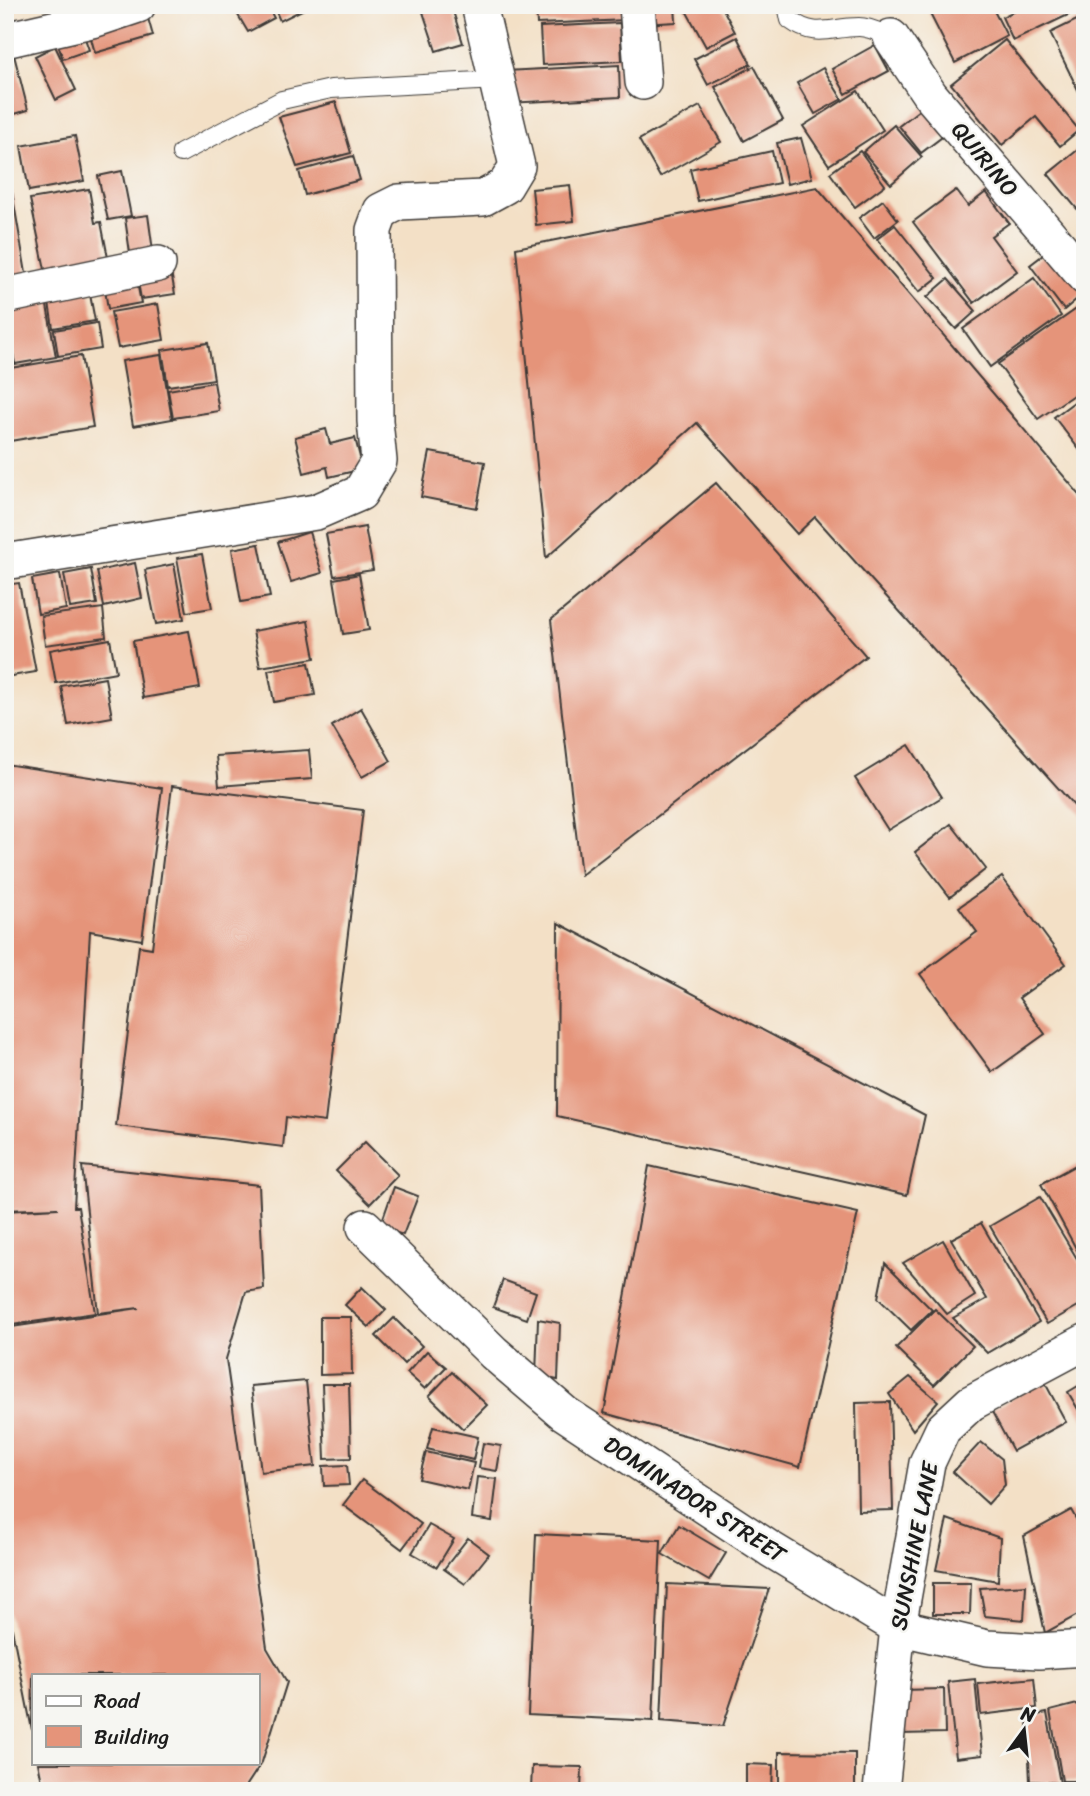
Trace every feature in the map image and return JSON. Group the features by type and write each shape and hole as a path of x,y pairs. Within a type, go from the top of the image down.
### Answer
{"street":[{"path":"5,40 96,19 138,5"},
{"path":"5,562 316,512 360,493 379,461 375,421 374,230 382,211 399,202 484,198 505,186 517,166 480,5"},
{"path":"637,5 643,82"},
{"name":"QUIRINO","path":"891,37 930,94 1085,277"},
{"path":"5,296 158,264"},
{"name":"DOMINADOR STREET","path":"365,1227 494,1353 564,1413 771,1549 898,1627 987,1648 1039,1651 1085,1648"},
{"name":"SUNSHINE LANE","path":"881,1791 898,1627 927,1463 943,1429 971,1403 1085,1342"}],"lane":[{"path":"787,5 790,20 802,29 815,32 862,27 891,37"},
{"path":"181,153 282,100 331,89 497,79"}],"building":[{"path":"232,5 267,5 274,18 248,32"},
{"path":"273,5 302,5 304,9 280,21"},
{"path":"451,5 463,43 436,51 423,12"},
{"path":"536,5 625,5 626,20 537,24"},
{"path":"642,5 675,5 676,22 643,24"},
{"path":"683,5 721,5 735,32 706,47"},
{"path":"943,5 991,5 1007,36 955,63 929,12"},
{"path":"1027,5 1085,7 1013,41 1002,17"},
{"path":"146,11 153,36 95,53 88,27"},
{"path":"1085,16 1085,104 1050,33"},
{"path":"620,23 622,61 542,65 540,27"},
{"path":"81,27 89,50 63,59 55,36"},
{"path":"737,37 751,64 708,85 694,59"},
{"path":"1005,40 1079,130 1060,146 1036,117 1002,145 951,84"},
{"path":"875,45 889,71 846,94 832,69"},
{"path":"55,46 76,90 56,100 35,56"},
{"path":"14,55 28,110 5,117 5,57"},
{"path":"619,65 620,97 508,103 506,71"},
{"path":"754,66 783,120 744,141 715,87"},
{"path":"823,68 842,99 815,114 797,83"},
{"path":"858,91 883,130 829,165 803,126"},
{"path":"336,102 351,153 297,167 279,117"},
{"path":"700,106 721,142 660,177 639,140"},
{"path":"923,107 946,134 921,153 899,126"},
{"path":"894,125 922,157 891,184 863,152"},
{"path":"75,136 84,181 29,191 21,146"},
{"path":"801,138 812,178 787,184 777,143"},
{"path":"1085,144 1085,203 1077,209 1048,174"},
{"path":"772,151 779,183 698,201 690,169"},
{"path":"860,151 885,185 855,207 830,173"},
{"path":"353,156 360,180 305,195 299,171"},
{"path":"5,159 12,189 5,190"},
{"path":"122,171 131,216 108,220 98,176"},
{"path":"570,185 574,221 536,225 532,189"},
{"path":"817,187 1085,501 1085,818 815,517 797,534 697,423 546,558 516,248"},
{"path":"89,189 95,223 101,222 109,263 46,274 30,199"},
{"path":"956,190 968,206 986,192 1009,223 991,236 1017,271 974,303 913,222"},
{"path":"12,192 27,279 5,283 5,194"},
{"path":"883,200 898,220 874,238 859,218"},
{"path":"148,215 153,251 130,253 125,218"},
{"path":"895,225 937,278 919,292 877,239"},
{"path":"1051,249 1085,292 1064,310 1030,265"},
{"path":"170,266 175,294 141,299 136,271"},
{"path":"135,271 141,303 108,309 103,277"},
{"path":"1034,278 1061,316 990,367 963,329"},
{"path":"948,279 976,311 956,329 927,297"},
{"path":"88,284 95,321 53,328 47,290"},
{"path":"45,294 56,357 15,364 5,310"},
{"path":"1085,303 1085,387 1038,419 998,364"},
{"path":"158,304 164,340 118,348 111,312"},
{"path":"97,323 101,349 58,356 54,330"},
{"path":"208,343 214,379 168,386 162,350"},
{"path":"161,355 172,419 133,426 122,361"},
{"path":"81,356 93,427 10,441 5,416 5,369"},
{"path":"214,382 219,411 173,418 168,390"},
{"path":"1085,394 1085,457 1054,417"},
{"path":"326,429 330,444 355,438 363,469 329,477 327,467 304,473 295,437"},
{"path":"430,452 485,462 477,508 421,497"},
{"path":"716,483 866,656 581,875 551,620"},
{"path":"365,527 373,570 334,576 326,534"},
{"path":"309,532 322,573 291,582 278,542"},
{"path":"259,544 270,597 241,602 232,549"},
{"path":"202,554 212,608 187,612 177,558"},
{"path":"135,563 142,598 104,607 97,571"},
{"path":"174,564 184,619 156,624 145,570"},
{"path":"91,569 97,604 70,608 64,574"},
{"path":"60,574 66,609 38,614 32,579"},
{"path":"359,574 369,630 343,634 334,579"},
{"path":"19,583 36,672 5,677 5,585"},
{"path":"103,608 106,637 45,645 41,616"},
{"path":"308,621 315,658 260,667 253,631"},
{"path":"189,631 200,688 143,698 133,641"},
{"path":"110,639 116,672 56,683 50,650"},
{"path":"309,663 315,695 274,702 268,670"},
{"path":"105,678 112,717 68,725 61,686"},
{"path":"361,708 391,761 362,777 332,726"},
{"path":"909,745 942,797 888,830 855,778"},
{"path":"309,750 312,779 219,786 216,756"},
{"path":"5,764 162,788 142,940 90,931 74,1207 78,1207 95,1313 5,1326 5,1211 58,1208 5,1210"},
{"path":"172,786 363,810 325,1122 286,1117 283,1147 116,1126 139,946 152,948"},
{"path":"951,824 986,869 950,897 915,852"},
{"path":"1002,877 1066,964 1019,998 1045,1034 992,1072 920,974 977,932 959,907"},
{"path":"558,923 925,1115 907,1195 557,1116"},
{"path":"365,1142 398,1175 370,1204 336,1171"},
{"path":"1085,1160 1085,1265 1041,1184"},
{"path":"82,1166 259,1185 264,1289 246,1292 226,1359 267,1648 287,1682 262,1762 243,1791 44,1791 38,1764 259,1764 259,1674 32,1674 32,1730 5,1594 5,1328 139,1308 98,1313"},
{"path":"649,1166 858,1213 800,1467 604,1413"},
{"path":"394,1187 418,1196 403,1235 380,1227"},
{"path":"1040,1197 1085,1272 1085,1302 1047,1324 990,1226"},
{"path":"981,1223 1039,1322 987,1353 953,1318 987,1299 951,1239"},
{"path":"943,1240 975,1296 947,1314 903,1263"},
{"path":"885,1263 932,1310 911,1330 878,1298"},
{"path":"503,1280 536,1292 527,1319 493,1307"},
{"path":"362,1287 386,1310 369,1327 345,1305"},
{"path":"935,1309 973,1346 934,1385 896,1348"},
{"path":"320,1317 351,1317 352,1374 320,1375"},
{"path":"394,1318 422,1346 404,1364 376,1336"},
{"path":"538,1319 560,1323 558,1380 536,1376"},
{"path":"427,1351 446,1367 425,1389 407,1373"},
{"path":"452,1372 487,1405 463,1429 429,1396"},
{"path":"910,1377 938,1401 913,1430 889,1394"},
{"path":"306,1381 315,1466 261,1472 251,1386"},
{"path":"1044,1381 1066,1422 1013,1451 991,1410"},
{"path":"1085,1382 1085,1421 1068,1392"},
{"path":"322,1384 349,1384 351,1458 325,1459"},
{"path":"890,1402 893,1510 858,1511 856,1403"},
{"path":"433,1427 478,1437 473,1460 427,1449"},
{"path":"981,1442 1002,1459 1005,1485 988,1504 953,1472"},
{"path":"483,1443 501,1446 497,1471 479,1468"},
{"path":"426,1452 474,1463 468,1490 419,1479"},
{"path":"347,1465 349,1485 324,1486 323,1466"},
{"path":"477,1477 497,1479 492,1521 472,1518"},
{"path":"362,1480 421,1524 402,1549 343,1505"},
{"path":"1071,1510 1085,1535 1085,1611 1045,1633 1024,1536"},
{"path":"947,1519 1000,1538 998,1581 936,1570"},
{"path":"429,1525 454,1539 437,1567 412,1553"},
{"path":"679,1525 726,1553 709,1581 662,1554"},
{"path":"536,1534 661,1540 653,1721 528,1715"},
{"path":"468,1538 489,1554 465,1584 444,1569"},
{"path":"933,1583 971,1583 970,1614 933,1614"},
{"path":"667,1584 769,1589 723,1726 661,1721"},
{"path":"1026,1585 1024,1620 985,1616 980,1588"},
{"path":"1034,1678 1037,1708 981,1715 978,1684"},
{"path":"975,1679 982,1755 956,1758 948,1682"},
{"path":"944,1689 945,1733 899,1734 899,1690"},
{"path":"1085,1702 1085,1781 1062,1781 1050,1711"},
{"path":"1047,1713 1060,1783 1030,1781 1027,1717"},
{"path":"779,1752 855,1753 855,1791 779,1791"},
{"path":"746,1764 773,1765 772,1791 746,1791"},
{"path":"532,1766 582,1767 581,1791 531,1791"}]}
